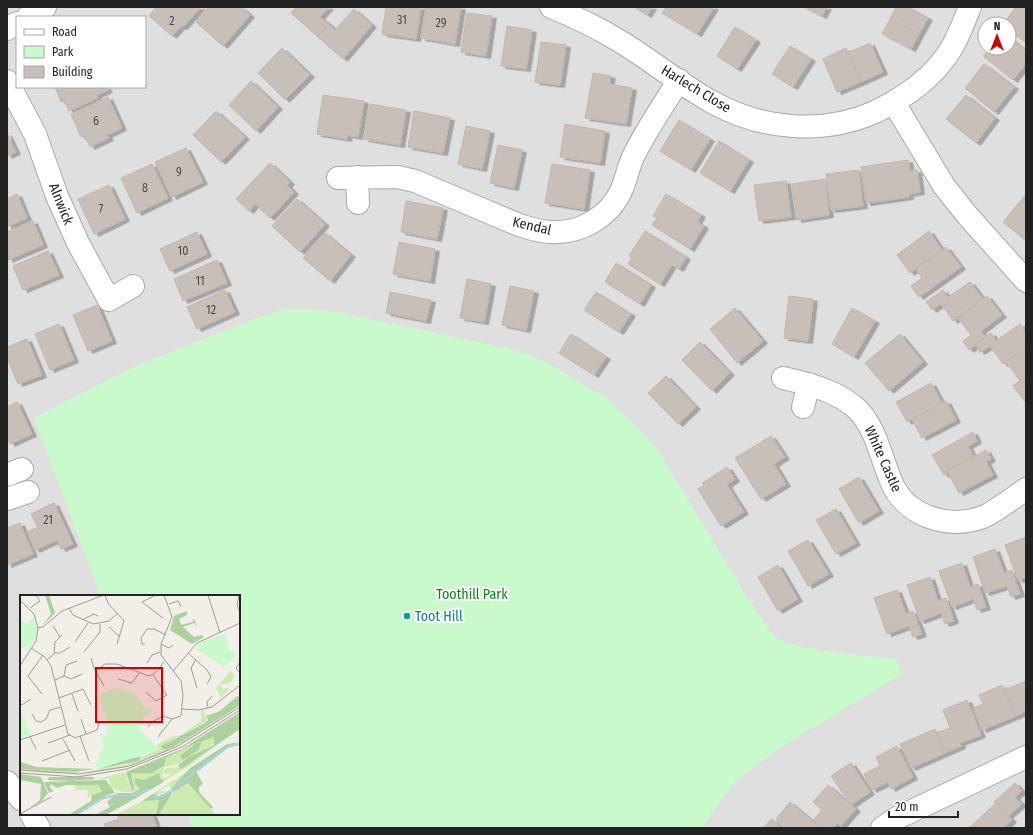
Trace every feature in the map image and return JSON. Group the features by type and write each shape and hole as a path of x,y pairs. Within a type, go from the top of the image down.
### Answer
{"street":[{"path":"30,16 45,7"},
{"name":"Harlech Close","path":"551,7 577,18 616,38 712,102 750,119 791,127 827,126 844,123 863,117 894,103 918,85 940,63 951,48 970,7"},
{"path":"7,29 16,24"},
{"name":"Kendal","path":"358,203 347,178 398,178 416,181 519,225 536,230 552,232 570,231 587,226 614,204 621,191 633,158 640,144 679,80"},
{"name":"Alnwick","path":"7,81 35,134 57,196 78,243 109,300 133,286"},
{"path":"894,103 944,186 967,215 1025,279"},
{"name":"White Castle","path":"783,378 809,384 847,400 859,411 868,424 877,442 891,483 900,498 923,516 954,522 970,520 984,516 1026,489"},
{"path":"803,407 809,384"},
{"path":"7,500 28,492"},
{"path":"882,828 895,819 1026,757"},
{"path":"7,782 20,799"},
{"path":"32,815 39,828"}],"shaded area":[{"path":"7,7 1026,7 1026,828 7,828"}],"green space":[{"name":"Toothill Park","path":"284,309 331,311 511,349 542,360 605,397 654,444 747,597 773,635 783,641 813,649 851,655 896,659 902,674 778,749 735,782 701,828 193,828 187,815 240,815 240,595 101,595 34,418 131,368 252,320"}],"building":[{"path":"156,7 201,7 183,27 181,26 172,36 149,16"},
{"path":"209,7 241,7 250,15 223,46 196,22"},
{"path":"296,7 329,7 320,17 329,24 318,37 291,13"},
{"path":"386,7 421,7 416,39 382,34"},
{"path":"426,7 461,7 455,44 421,38"},
{"path":"634,7 652,7 647,15"},
{"path":"666,7 714,7 697,34 662,13"},
{"path":"804,7 827,7 822,16"},
{"path":"896,7 908,7 928,18 919,34 890,19"},
{"path":"1016,7 1026,7 1026,43 1017,36 1017,16 1009,16"},
{"path":"354,9 372,25 343,59 318,37 329,24 335,30"},
{"path":"467,13 492,16 486,56 461,52"},
{"path":"890,19 919,34 911,49 882,34"},
{"path":"507,26 532,30 526,69 501,66"},
{"path":"735,27 756,40 737,69 717,56"},
{"path":"541,42 566,45 560,85 535,82"},
{"path":"870,43 883,72 861,82 848,53"},
{"path":"1017,44 1026,51 1026,64 1013,80 983,56 1017,56"},
{"path":"790,46 811,59 793,87 772,74"},
{"path":"282,48 310,75 285,100 258,73"},
{"path":"846,48 861,82 837,92 823,59"},
{"path":"984,64 1014,87 994,112 965,88"},
{"path":"593,73 611,76 609,84 632,88 626,124 585,118"},
{"path":"251,81 278,107 256,131 229,105"},
{"path":"55,88 107,88 108,90 97,95 98,98 69,111 65,101 61,102"},
{"path":"323,95 364,101 358,137 347,135 347,139 317,134"},
{"path":"966,95 995,118 976,143 946,119"},
{"path":"108,97 122,128 107,135 109,138 90,147 85,136 81,137 71,114"},
{"path":"370,104 406,110 400,145 364,139"},
{"path":"216,111 245,137 221,162 193,135"},
{"path":"414,111 450,118 443,153 408,147"},
{"path":"679,120 710,139 691,170 660,151"},
{"path":"565,124 605,131 600,163 560,157"},
{"path":"466,126 490,131 482,169 458,164"},
{"path":"7,133 16,152 7,156"},
{"path":"719,141 749,160 730,191 700,173"},
{"path":"498,145 522,150 514,188 490,183"},
{"path":"186,148 203,182 172,197 155,162"},
{"path":"908,160 910,171 917,170 920,192 909,194 909,197 866,203 861,167"},
{"path":"270,163 290,182 287,185 294,192 270,218 255,204 249,211 236,199"},
{"path":"152,164 168,198 137,213 121,178"},
{"path":"552,164 590,170 584,209 545,203"},
{"path":"859,170 863,206 831,210 826,174"},
{"path":"825,179 829,215 797,220 792,184"},
{"path":"786,181 791,217 759,221 754,185"},
{"path":"109,185 125,219 94,234 78,199"},
{"path":"17,194 27,218 7,227 7,199"},
{"path":"666,194 701,215 697,222 704,226 690,249 652,225 657,218 653,216"},
{"path":"1026,194 1026,241 1003,222"},
{"path":"297,199 325,224 300,252 272,226"},
{"path":"406,201 443,208 437,239 401,232"},
{"path":"33,221 43,245 8,260 7,232"},
{"path":"645,231 686,257 679,269 672,265 660,284 628,264 632,258 629,256"},
{"path":"929,231 942,250 910,273 897,255"},
{"path":"197,232 207,254 170,271 160,249"},
{"path":"325,233 351,255 330,281 303,258"},
{"path":"399,242 435,249 430,281 393,274"},
{"path":"946,247 961,267 919,297 911,286 922,278 916,269"},
{"path":"48,251 59,275 23,290 13,266"},
{"path":"217,260 227,283 183,301 174,279"},
{"path":"616,263 651,285 640,304 605,282"},
{"path":"467,279 491,284 484,322 460,318"},
{"path":"970,282 983,299 953,321 941,304 932,310 926,302 943,290 948,297"},
{"path":"510,286 534,291 526,330 502,325"},
{"path":"225,290 235,312 197,329 187,307"},
{"path":"390,292 431,300 426,321 386,313"},
{"path":"596,292 631,314 619,332 584,310"},
{"path":"789,296 813,299 808,341 784,338"},
{"path":"987,296 1002,315 981,331 986,337 969,350 963,341 971,335 958,318"},
{"path":"97,305 112,341 88,351 73,315"},
{"path":"735,308 763,341 737,363 710,329"},
{"path":"852,308 875,321 854,357 832,344"},
{"path":"59,324 74,360 50,370 35,334"},
{"path":"1020,324 1026,333 1026,348 1003,364 990,346 980,352 975,344 991,333 996,341"},
{"path":"571,334 606,357 594,375 559,353"},
{"path":"900,334 923,362 889,391 865,363"},
{"path":"27,339 42,375 18,384 7,358 7,347"},
{"path":"700,342 730,373 712,391 682,360"},
{"path":"1026,348 1026,376 1020,381 1006,362"},
{"path":"666,376 696,407 678,424 648,393"},
{"path":"1026,376 1026,403 1013,386"},
{"path":"931,383 942,403 907,422 896,402"},
{"path":"946,401 956,420 922,438 912,419"},
{"path":"17,402 32,434 10,444 7,436 7,407"},
{"path":"973,432 977,441 968,446 973,456 947,471 944,475 932,455"},
{"path":"771,436 785,457 774,464 786,484 761,499 735,458"},
{"path":"986,450 991,459 986,462 993,475 959,493 947,471"},
{"path":"727,467 735,479 727,485 744,512 721,526 698,489 704,485 702,483"},
{"path":"859,477 879,511 859,523 839,489"},
{"path":"54,503 73,544 61,549 57,540 35,550 27,532 38,527 31,514"},
{"path":"836,509 856,543 836,554 816,520"},
{"path":"20,523 33,554 7,565 7,528"},
{"path":"1026,537 1026,577 1018,580 1005,545"},
{"path":"808,540 829,574 808,586 788,551"},
{"path":"995,549 1004,573 1012,570 1020,594 1011,597 1007,586 985,593 973,557"},
{"path":"962,563 970,587 978,584 986,607 977,610 973,599 952,607 939,571"},
{"path":"778,565 798,599 778,611 758,577"},
{"path":"930,577 938,601 946,598 954,621 945,624 941,613 920,621 907,585"},
{"path":"897,590 906,614 913,611 922,634 913,637 909,626 887,634 874,598"},
{"path":"1026,681 1026,711 1016,716 1004,690"},
{"path":"1002,685 1016,716 982,730 973,708 983,704 979,695"},
{"path":"967,700 981,735 960,743 961,746 945,753 937,733 950,728 943,710"},
{"path":"935,729 945,753 911,768 900,744"},
{"path":"897,746 913,777 891,789 888,782 872,790 864,774 880,766 876,757"},
{"path":"851,763 870,792 851,805 831,776"},
{"path":"1015,783 1022,791 1015,797 1022,804 1008,816 994,802"},
{"path":"828,785 856,809 841,826 837,823 833,828 825,828 814,819 822,810 813,802"},
{"path":"790,802 821,828 786,828 776,819"},
{"path":"996,803 1012,820 1004,828 970,827"},
{"path":"117,815 152,815 157,828 106,828 104,824 119,819"},
{"path":"772,819 782,828 763,828"}],"place":[{"name":"Toot Hill","path":"407,616"}]}
